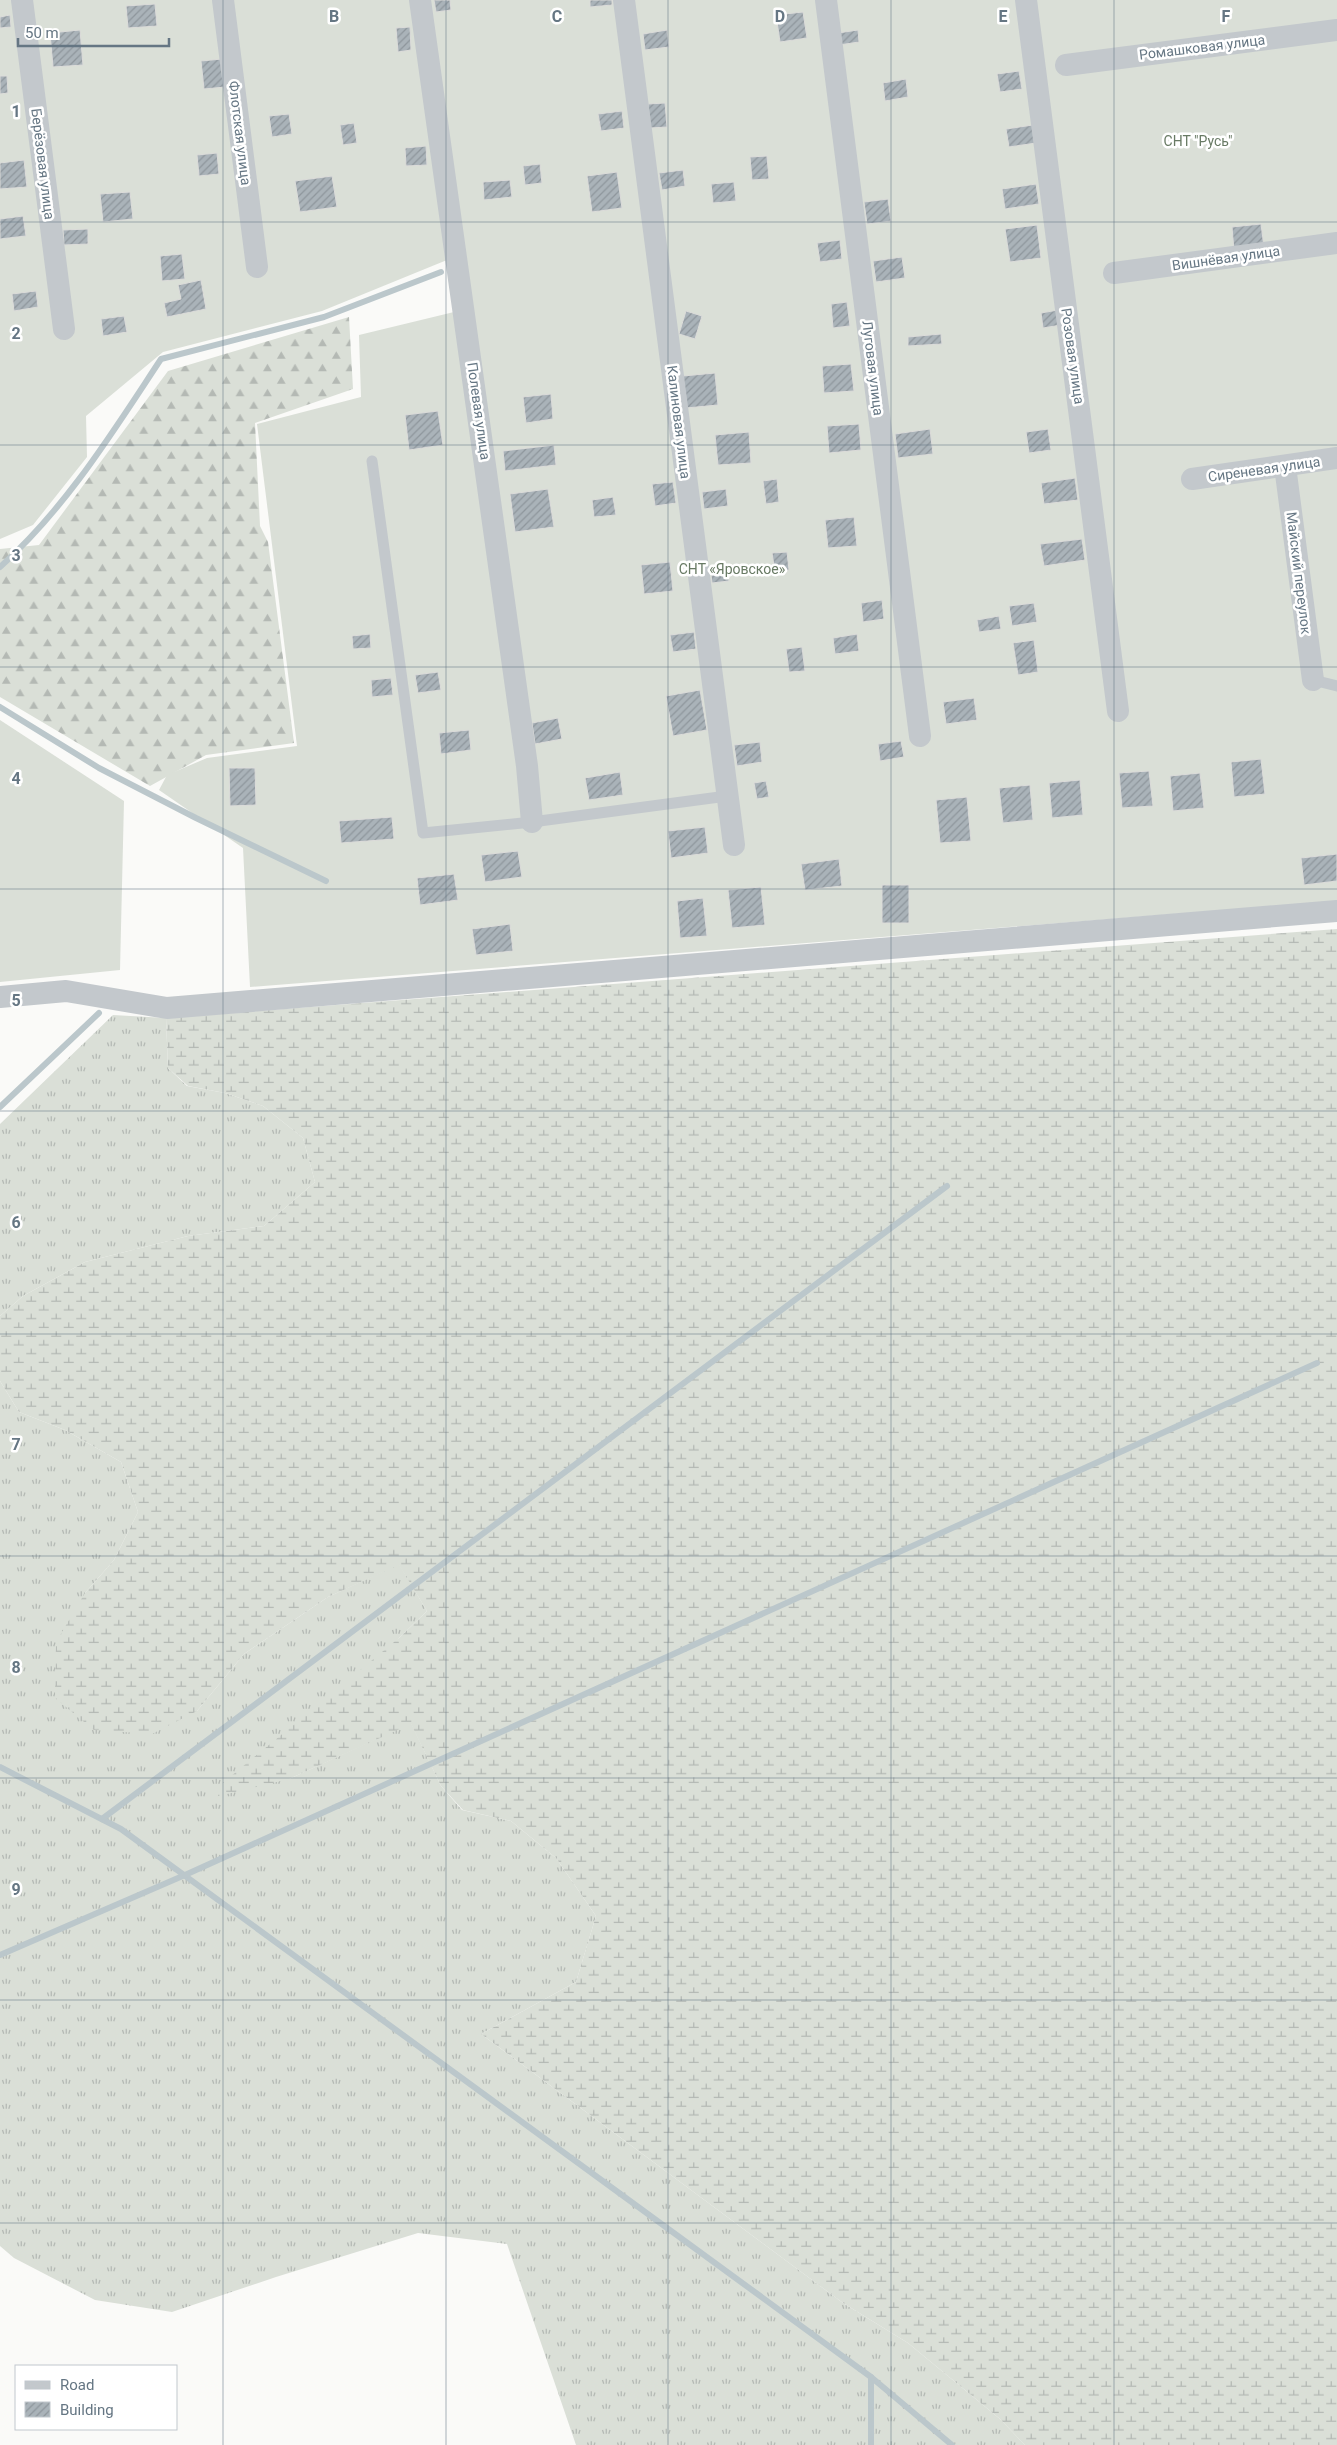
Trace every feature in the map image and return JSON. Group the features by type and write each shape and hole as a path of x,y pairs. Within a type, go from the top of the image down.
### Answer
{"street":[{"name":"Берёзовая улица","path":"22,0 64,329"},
{"name":"Флотская улица","path":"223,0 257,267"},
{"name":"Полевая улица","path":"420,0 464,300 527,766 532,822"},
{"name":"Калиновая улица","path":"624,0 734,845"},
{"name":"Луговая улица","path":"826,0 920,736"},
{"name":"Розовая улица","path":"1026,0 1118,711"},
{"name":"Ромашковая улица","path":"1066,65 1337,30"},
{"name":"Вишнёвая улица","path":"1114,273 1337,243"},
{"name":"Сиреневая улица","path":"1192,479 1337,458"},
{"name":"Майский переулок","path":"1285,466 1313,680"},
{"path":"0,997 66,991 166,1008 1337,911"}],"lane":[{"path":"372,462 423,833 532,822 727,796"},
{"path":"1313,680 1337,686"}],"green space":[{"name":"СНТ «Яровское»","path":"0,0 1337,0 1337,901 250,987 243,848 159,790 167,775 207,758 297,746 257,424 361,397 359,335 454,312 447,260 322,311 163,352 86,416 87,457 33,525 0,539"},
{"path":"349,317 353,389 255,423 260,526 268,542 294,743 206,755 150,786 0,697 0,549 39,545 168,371"},
{"path":"0,720 124,801 120,970 0,982"},
{"path":"1337,929 1337,2445 1025,2445 1000,2419 908,2343 843,2303 481,2034 576,1982 596,1916 556,1858 511,1821 463,1810 441,1786 411,1724 289,1779 202,1800 399,1638 427,1611 399,1565 328,1597 244,1654 197,1711 152,1734 94,1730 55,1698 56,1642 85,1593 114,1560 138,1512 121,1462 65,1430 19,1412 0,1381 0,1316 23,1296 85,1262 188,1236 264,1226 315,1182 303,1138 263,1106 225,1093 188,1086 168,1068 166,1018"},
{"path":"113,1015 166,1018 168,1068 187,1086 225,1093 263,1106 303,1138 315,1182 264,1226 188,1236 85,1262 23,1296 0,1316 0,1124"},
{"path":"0,1381 19,1412 65,1430 121,1462 138,1512 114,1560 85,1593 197,1711 244,1654 328,1597 399,1564 427,1611 399,1638 289,1779 411,1723 441,1786 462,1810 511,1821 556,1858 596,1916 576,1982 481,2034 843,2303 908,2343 1000,2419 1025,2445 576,2445 507,2244 418,2233 276,2277 172,2312 95,2300 14,2258 0,2246"}],"building":[{"path":"434,0 450,0 451,10 436,12"},
{"path":"590,0 612,0 612,5 590,7"},
{"path":"155,4 157,26 128,28 126,6"},
{"path":"803,12 807,38 780,42 776,15"},
{"path":"10,15 11,27 0,28 0,17"},
{"path":"410,27 411,50 398,52 396,28"},
{"path":"80,30 83,65 53,67 50,33"},
{"path":"667,30 669,47 645,50 643,34"},
{"path":"858,30 859,42 839,45 838,33"},
{"path":"222,59 225,87 204,89 201,61"},
{"path":"1019,71 1022,89 1000,92 997,74"},
{"path":"0,76 7,76 8,93 0,94"},
{"path":"906,79 908,97 885,101 883,83"},
{"path":"665,103 667,127 650,128 648,104"},
{"path":"622,111 624,128 601,131 598,114"},
{"path":"289,114 292,134 272,137 269,116"},
{"path":"354,123 357,143 343,145 340,125"},
{"path":"1033,125 1036,143 1009,147 1006,129"},
{"path":"426,146 427,165 406,166 405,148"},
{"path":"217,153 219,174 199,176 197,155"},
{"path":"767,156 769,179 752,180 750,157"},
{"path":"24,160 27,187 0,189 0,163"},
{"path":"540,164 542,183 525,185 523,166"},
{"path":"683,170 685,186 662,190 659,173"},
{"path":"617,172 622,208 592,212 587,176"},
{"path":"332,176 337,207 300,212 295,181"},
{"path":"510,180 512,197 484,200 483,182"},
{"path":"734,182 736,201 713,203 711,184"},
{"path":"1036,184 1039,204 1005,209 1002,189"},
{"path":"130,192 133,219 103,222 100,194"},
{"path":"888,199 891,221 867,224 864,202"},
{"path":"23,216 26,236 0,239 0,219"},
{"path":"1261,224 1264,247 1234,251 1232,227"},
{"path":"1037,225 1041,258 1010,262 1005,229"},
{"path":"88,229 88,244 64,245 63,230"},
{"path":"840,240 842,259 820,262 817,243"},
{"path":"182,254 185,279 162,281 160,256"},
{"path":"902,257 905,278 876,282 873,261"},
{"path":"201,280 206,309 167,317 164,303 181,299 178,285"},
{"path":"36,291 38,307 14,311 12,294"},
{"path":"847,302 850,326 833,328 831,304"},
{"path":"1058,310 1061,325 1043,328 1041,313"},
{"path":"686,311 702,316 695,339 679,334"},
{"path":"124,316 127,332 103,336 101,319"},
{"path":"941,334 942,344 908,346 908,337"},
{"path":"851,364 854,391 824,393 822,366"},
{"path":"715,373 718,405 686,408 683,376"},
{"path":"551,394 553,419 526,423 523,397"},
{"path":"438,411 443,445 409,450 405,415"},
{"path":"859,424 861,450 829,453 827,426"},
{"path":"930,429 933,454 898,458 895,434"},
{"path":"1048,429 1051,450 1029,453 1026,432"},
{"path":"749,432 751,463 718,465 715,435"},
{"path":"554,445 556,465 505,471 503,451"},
{"path":"1075,478 1078,500 1044,504 1041,483"},
{"path":"777,479 779,502 766,504 763,481"},
{"path":"673,482 676,503 655,506 652,484"},
{"path":"548,489 554,527 515,532 510,494"},
{"path":"726,489 728,506 704,509 702,492"},
{"path":"613,497 616,515 594,517 592,500"},
{"path":"854,517 857,546 828,548 825,520"},
{"path":"1082,539 1085,560 1044,566 1040,544"},
{"path":"787,552 789,570 775,572 772,553"},
{"path":"670,562 673,591 644,594 641,565"},
{"path":"727,565 729,581 712,583 710,567"},
{"path":"882,600 884,619 863,622 861,603"},
{"path":"1034,603 1037,622 1012,626 1009,606"},
{"path":"999,616 1001,629 979,632 977,620"},
{"path":"694,632 696,649 673,652 670,635"},
{"path":"370,634 371,648 353,649 352,636"},
{"path":"857,634 859,651 835,654 833,638"},
{"path":"1034,640 1038,672 1018,675 1013,643"},
{"path":"802,647 805,671 789,672 786,649"},
{"path":"438,672 441,690 418,693 415,675"},
{"path":"391,678 393,695 372,697 371,680"},
{"path":"700,690 707,730 673,736 666,696"},
{"path":"974,698 977,720 946,724 943,702"},
{"path":"558,718 562,739 535,744 532,723"},
{"path":"469,730 471,750 441,754 439,733"},
{"path":"901,741 904,757 880,761 878,744"},
{"path":"760,742 762,762 737,766 734,745"},
{"path":"1261,759 1265,794 1234,797 1231,762"},
{"path":"229,768 255,768 256,805 230,806"},
{"path":"1149,771 1153,806 1122,808 1119,773"},
{"path":"620,772 623,795 589,800 585,778"},
{"path":"1200,773 1204,808 1173,811 1170,776"},
{"path":"1080,780 1083,815 1052,818 1049,783"},
{"path":"766,781 769,797 757,799 754,783"},
{"path":"1030,785 1033,820 1003,823 999,788"},
{"path":"967,797 971,841 940,843 936,800"},
{"path":"392,817 394,839 341,843 339,821"},
{"path":"705,827 708,853 671,858 668,831"},
{"path":"518,851 522,877 485,882 481,855"},
{"path":"1337,854 1337,881 1304,885 1301,858"},
{"path":"839,859 842,886 805,890 801,864"},
{"path":"454,874 458,900 420,905 417,878"},
{"path":"882,885 909,885 909,923 882,923"},
{"path":"761,887 765,925 732,928 728,890"},
{"path":"703,898 707,936 680,938 677,901"},
{"path":"510,924 513,951 476,955 472,929"}],"waterway":[{"path":"0,567 24,544 67,495 106,442 161,359 324,317 441,272"},
{"path":"0,707 99,768 196,818 326,881"},
{"path":"0,1107 99,1013"},
{"path":"102,1819 947,1186"},
{"path":"0,1955 185,1875 1317,1363"},
{"path":"0,1767 121,1829 871,2377 952,2445"},
{"path":"871,2377 871,2445"}],"park label":[{"name":"СНТ \"Русь\"","path":"1198,141"}]}
